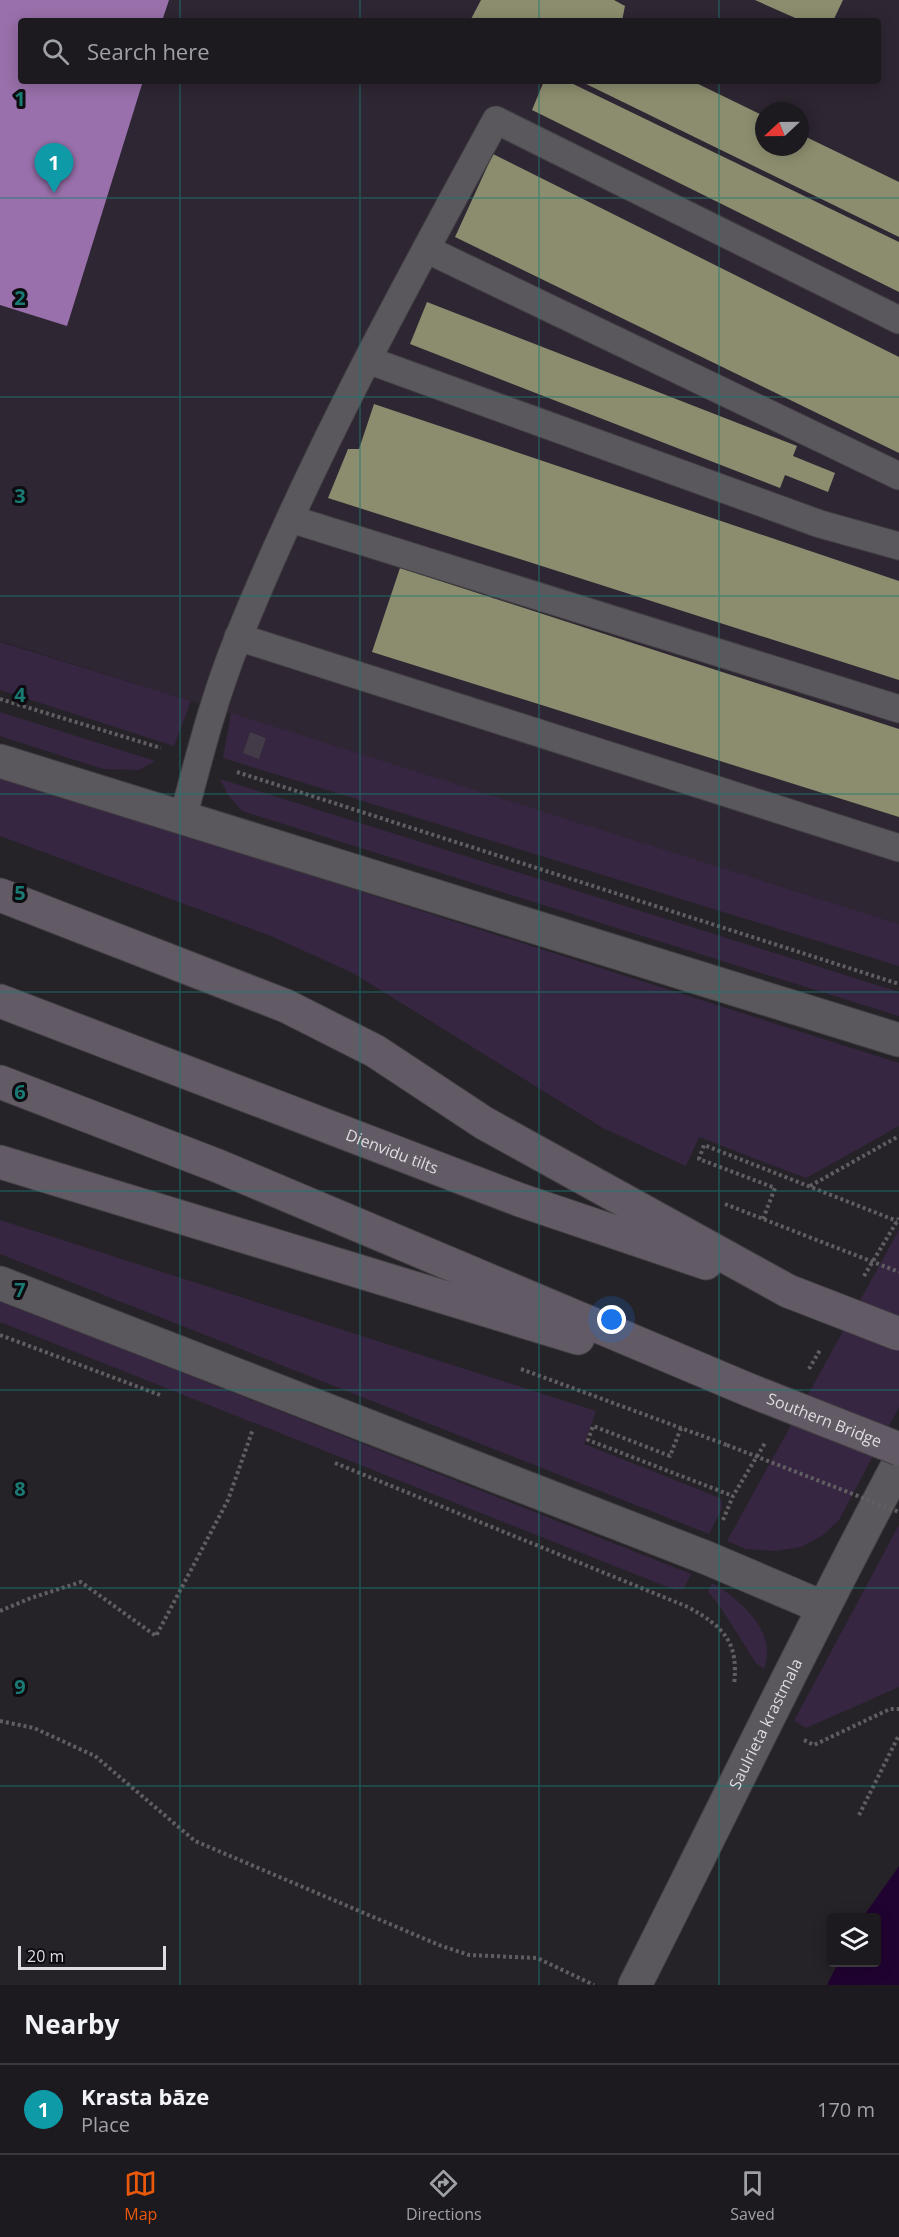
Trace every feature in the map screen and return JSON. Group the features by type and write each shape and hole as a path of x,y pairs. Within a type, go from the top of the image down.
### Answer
{"highway":[{"path":"0,895 286,1006 375,1051 484,1123 788,1291 899,1335"},
{"name":"Dienvidu tilts","path":"0,1001 520,1200 788,1291"},
{"path":"0,1082 218,1166 749,1390"},
{"path":"0,1162 749,1390"},
{"name":"Southern Bridge","path":"749,1390 899,1449"}],"street":[{"path":"0,761 899,1040"},
{"path":"0,1283 707,1558 822,1607"},
{"name":"Saulrieta krastmala","path":"635,1985 768,1721 822,1607 899,1463"}],"lane":[{"path":"183,818 238,637 291,519 368,360 496,120 899,320"},
{"path":"426,249 899,476"},
{"path":"368,360 820,524 899,546"},
{"path":"291,519 899,709"},
{"path":"238,637 899,848"}],"path":[{"path":"0,699 199,760 899,984"},
{"path":"810,1186 899,1136"},
{"path":"763,1219 775,1188 699,1159 704,1145 897,1221"},
{"path":"809,1237 899,1272"},
{"path":"0,1335 165,1396"},
{"path":"242,1425 263,1434"},
{"path":"681,1428 670,1456 593,1426 588,1440 733,1496"},
{"path":"0,1611 81,1582 156,1636 228,1500 253,1429"},
{"path":"727,1445 899,1512"},
{"path":"329,1460 688,1607 713,1621 736,1655 734,1688 736,1701 814,1745 890,1709 899,1709"},
{"path":"0,1721 34,1728 94,1756 195,1841 439,1945 470,1955 537,1958 595,1985"},
{"path":"859,1815 899,1735"}],"shaded area":[{"path":"0,0 899,0 899,924 0,641"},
{"path":"0,642 191,701 174,746 0,690"},
{"path":"0,712 155,761 139,770 103,769 0,736"},
{"path":"231,713 899,924 899,966 223,758","holes":["250,732 266,738 259,758 243,753"]},
{"path":"0,777 899,1063 899,1126 806,1178 699,1137 686,1166 603,1128 353,973 271,936 0,836"},
{"path":"220,779 899,992 899,1016 242,811 228,795"},
{"path":"0,1220 596,1411 584,1444 715,1496 721,1499 722,1508 709,1534 0,1254"},
{"path":"899,1230 899,1407 839,1520 823,1535 801,1547 775,1551 746,1549 727,1541"},
{"path":"0,1301 691,1574 684,1588 675,1590 0,1322"},
{"path":"899,1525 899,1687 806,1728 794,1721"},
{"path":"712,1583 734,1598 754,1618 766,1642 767,1655 764,1669 756,1663 719,1605 708,1592"},
{"path":"899,1866 899,1985 827,1985 836,1967 881,1967 881,1913 866,1913"}],"building: Offices":[{"path":"0,0 169,0 163,18 18,18 18,84 142,84 67,326 0,305"}],"building: Industry":[{"path":"481,0 614,0 625,6 623,18 472,18"},
{"path":"755,0 843,0 834,18 795,18"},
{"path":"543,84 573,84 899,242 899,292 532,110"},
{"path":"586,84 698,84 755,112 755,156 809,156 809,138 899,182 899,237"},
{"path":"493,154 899,357 899,453 455,237"},
{"path":"427,302 797,446 793,456 835,473 828,492 785,475 780,488 410,344"},
{"path":"374,404 899,581 899,680 328,498 348,449 359,449"},
{"path":"400,568 899,729 899,817 372,652"}],"building: Other":[{"path":"250,732 266,738 259,759 243,753"}],"place":[{"name":"Krasta bāze","path":"54,193"}]}
